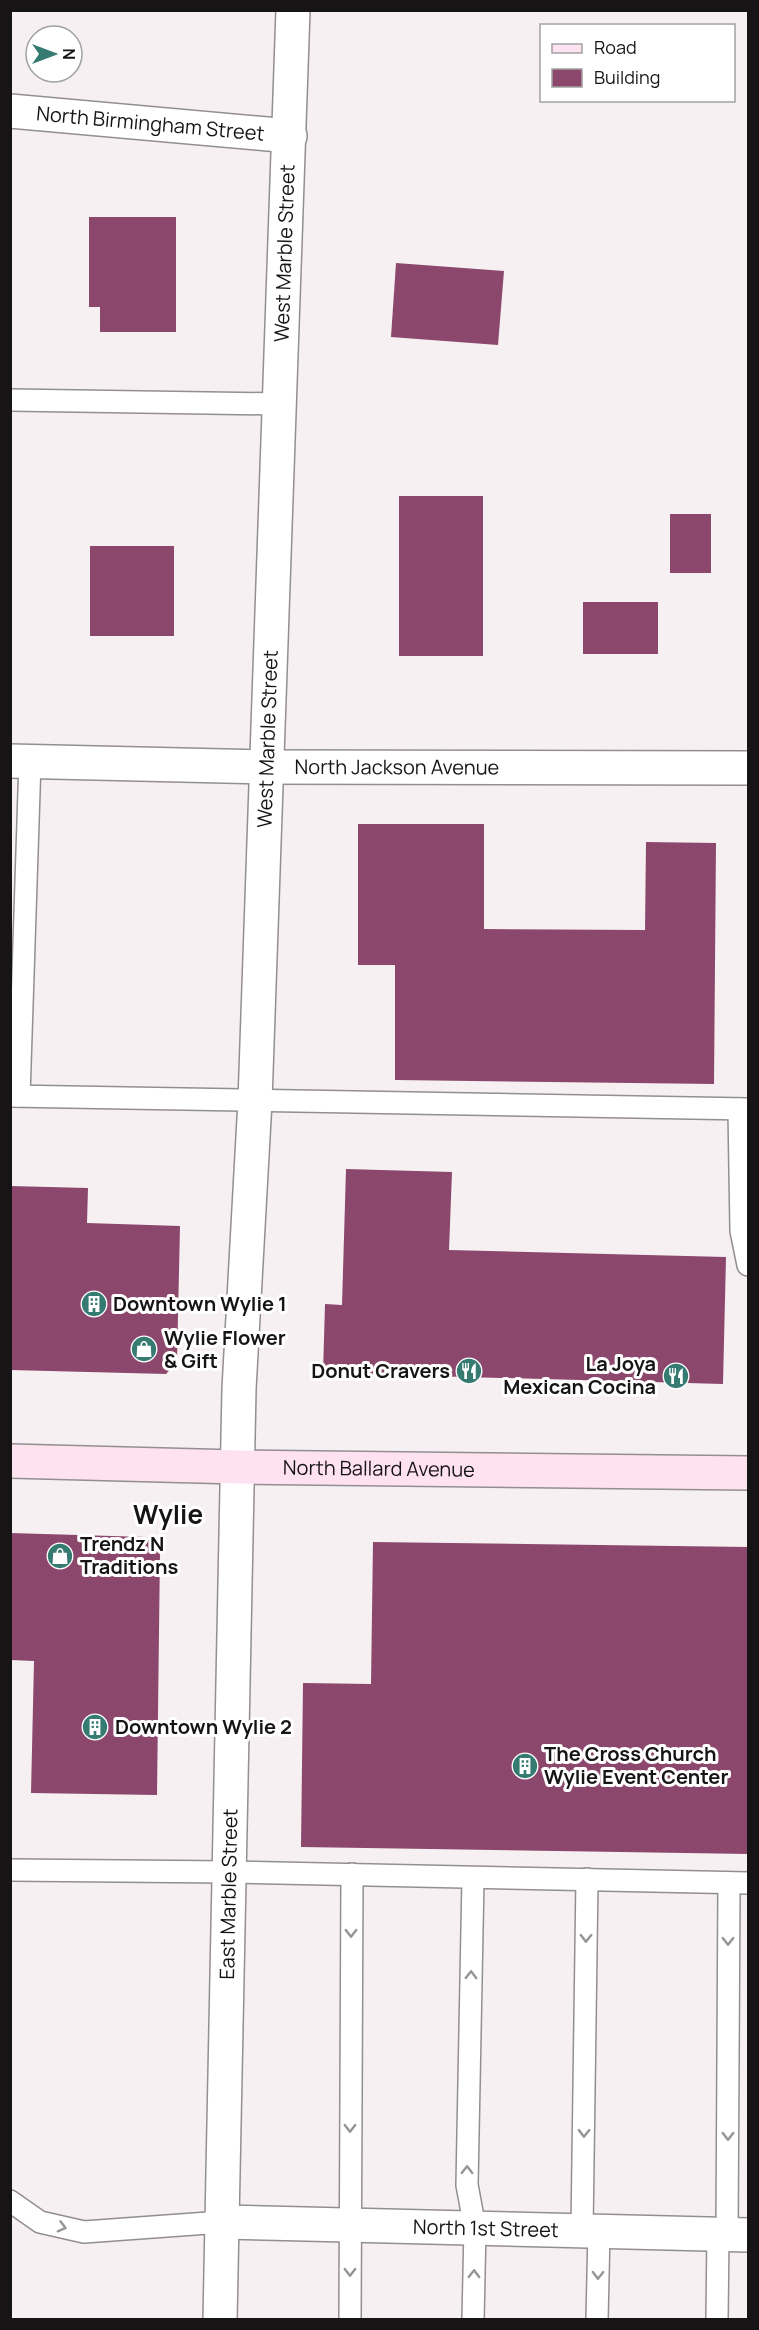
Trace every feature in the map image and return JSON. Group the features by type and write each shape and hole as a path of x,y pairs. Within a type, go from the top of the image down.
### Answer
{"main road":[{"name":"North Ballard Avenue","path":"10,1461 237,1467 748,1473"}],"street":[{"name":"West Marble Street","path":"237,1467 239,1389 255,1101 293,10"},
{"name":"North Birmingham Street","path":"10,111 290,136"},
{"name":"North Jackson Avenue","path":"20,761 265,767 748,768"},
{"name":"East Marble Street","path":"220,2319 237,1467"},
{"name":"North 1st Street","path":"222,2222 731,2234"}],"lane":[{"path":"10,400 281,404"},
{"path":"20,761 15,1096 744,1109 741,1231 748,1265"},
{"path":"10,1870 352,1874 739,1883 731,2234 717,2319"},
{"path":"350,2319 352,1874"},
{"path":"473,1878 466,2185 475,2228 473,2319"},
{"path":"587,1880 590,2231 597,2319"},
{"path":"10,2201 40,2222 84,2232 222,2222"}],"building":[{"path":"89,217 176,217 176,332 100,332 100,307 89,307"},
{"path":"396,263 504,271 498,345 391,337"},
{"path":"399,496 483,496 483,656 399,656"},
{"path":"670,514 711,514 711,573 670,573"},
{"path":"90,546 174,546 174,636 90,636"},
{"path":"583,602 658,602 658,654 583,654"},
{"path":"358,824 484,824 484,929 645,930 646,842 716,843 714,1084 395,1080 395,965 358,965"},
{"path":"346,1169 452,1172 449,1250 726,1257 723,1384 323,1373 325,1304 342,1305"},
{"name":"Downtown Wylie 1","path":"10,1186 88,1188 87,1223 180,1226 177,1362 166,1374 10,1370"},
{"name":"Downtown Wylie 2","path":"10,1533 146,1537 160,1551 157,1795 31,1793 34,1661 10,1660"},
{"name":"The Cross Church Wylie Event Center","path":"373,1542 748,1547 748,1854 301,1847 303,1683 371,1684"}],"place":[{"name":"Downtown Wylie 1","path":"94,1304"},
{"name":"Wylie Flower & Gift","path":"144,1349"},
{"name":"Donut Cravers","path":"469,1371"},
{"name":"La Joya Mexican Cocina","path":"676,1376"},
{"name":"Trendz N Traditions","path":"60,1556"},
{"name":"Downtown Wylie 2","path":"95,1727"},
{"name":"The Cross Church Wylie Event Center","path":"525,1766"}],"district":[{"name":"Wylie","path":"168,1515"}]}
